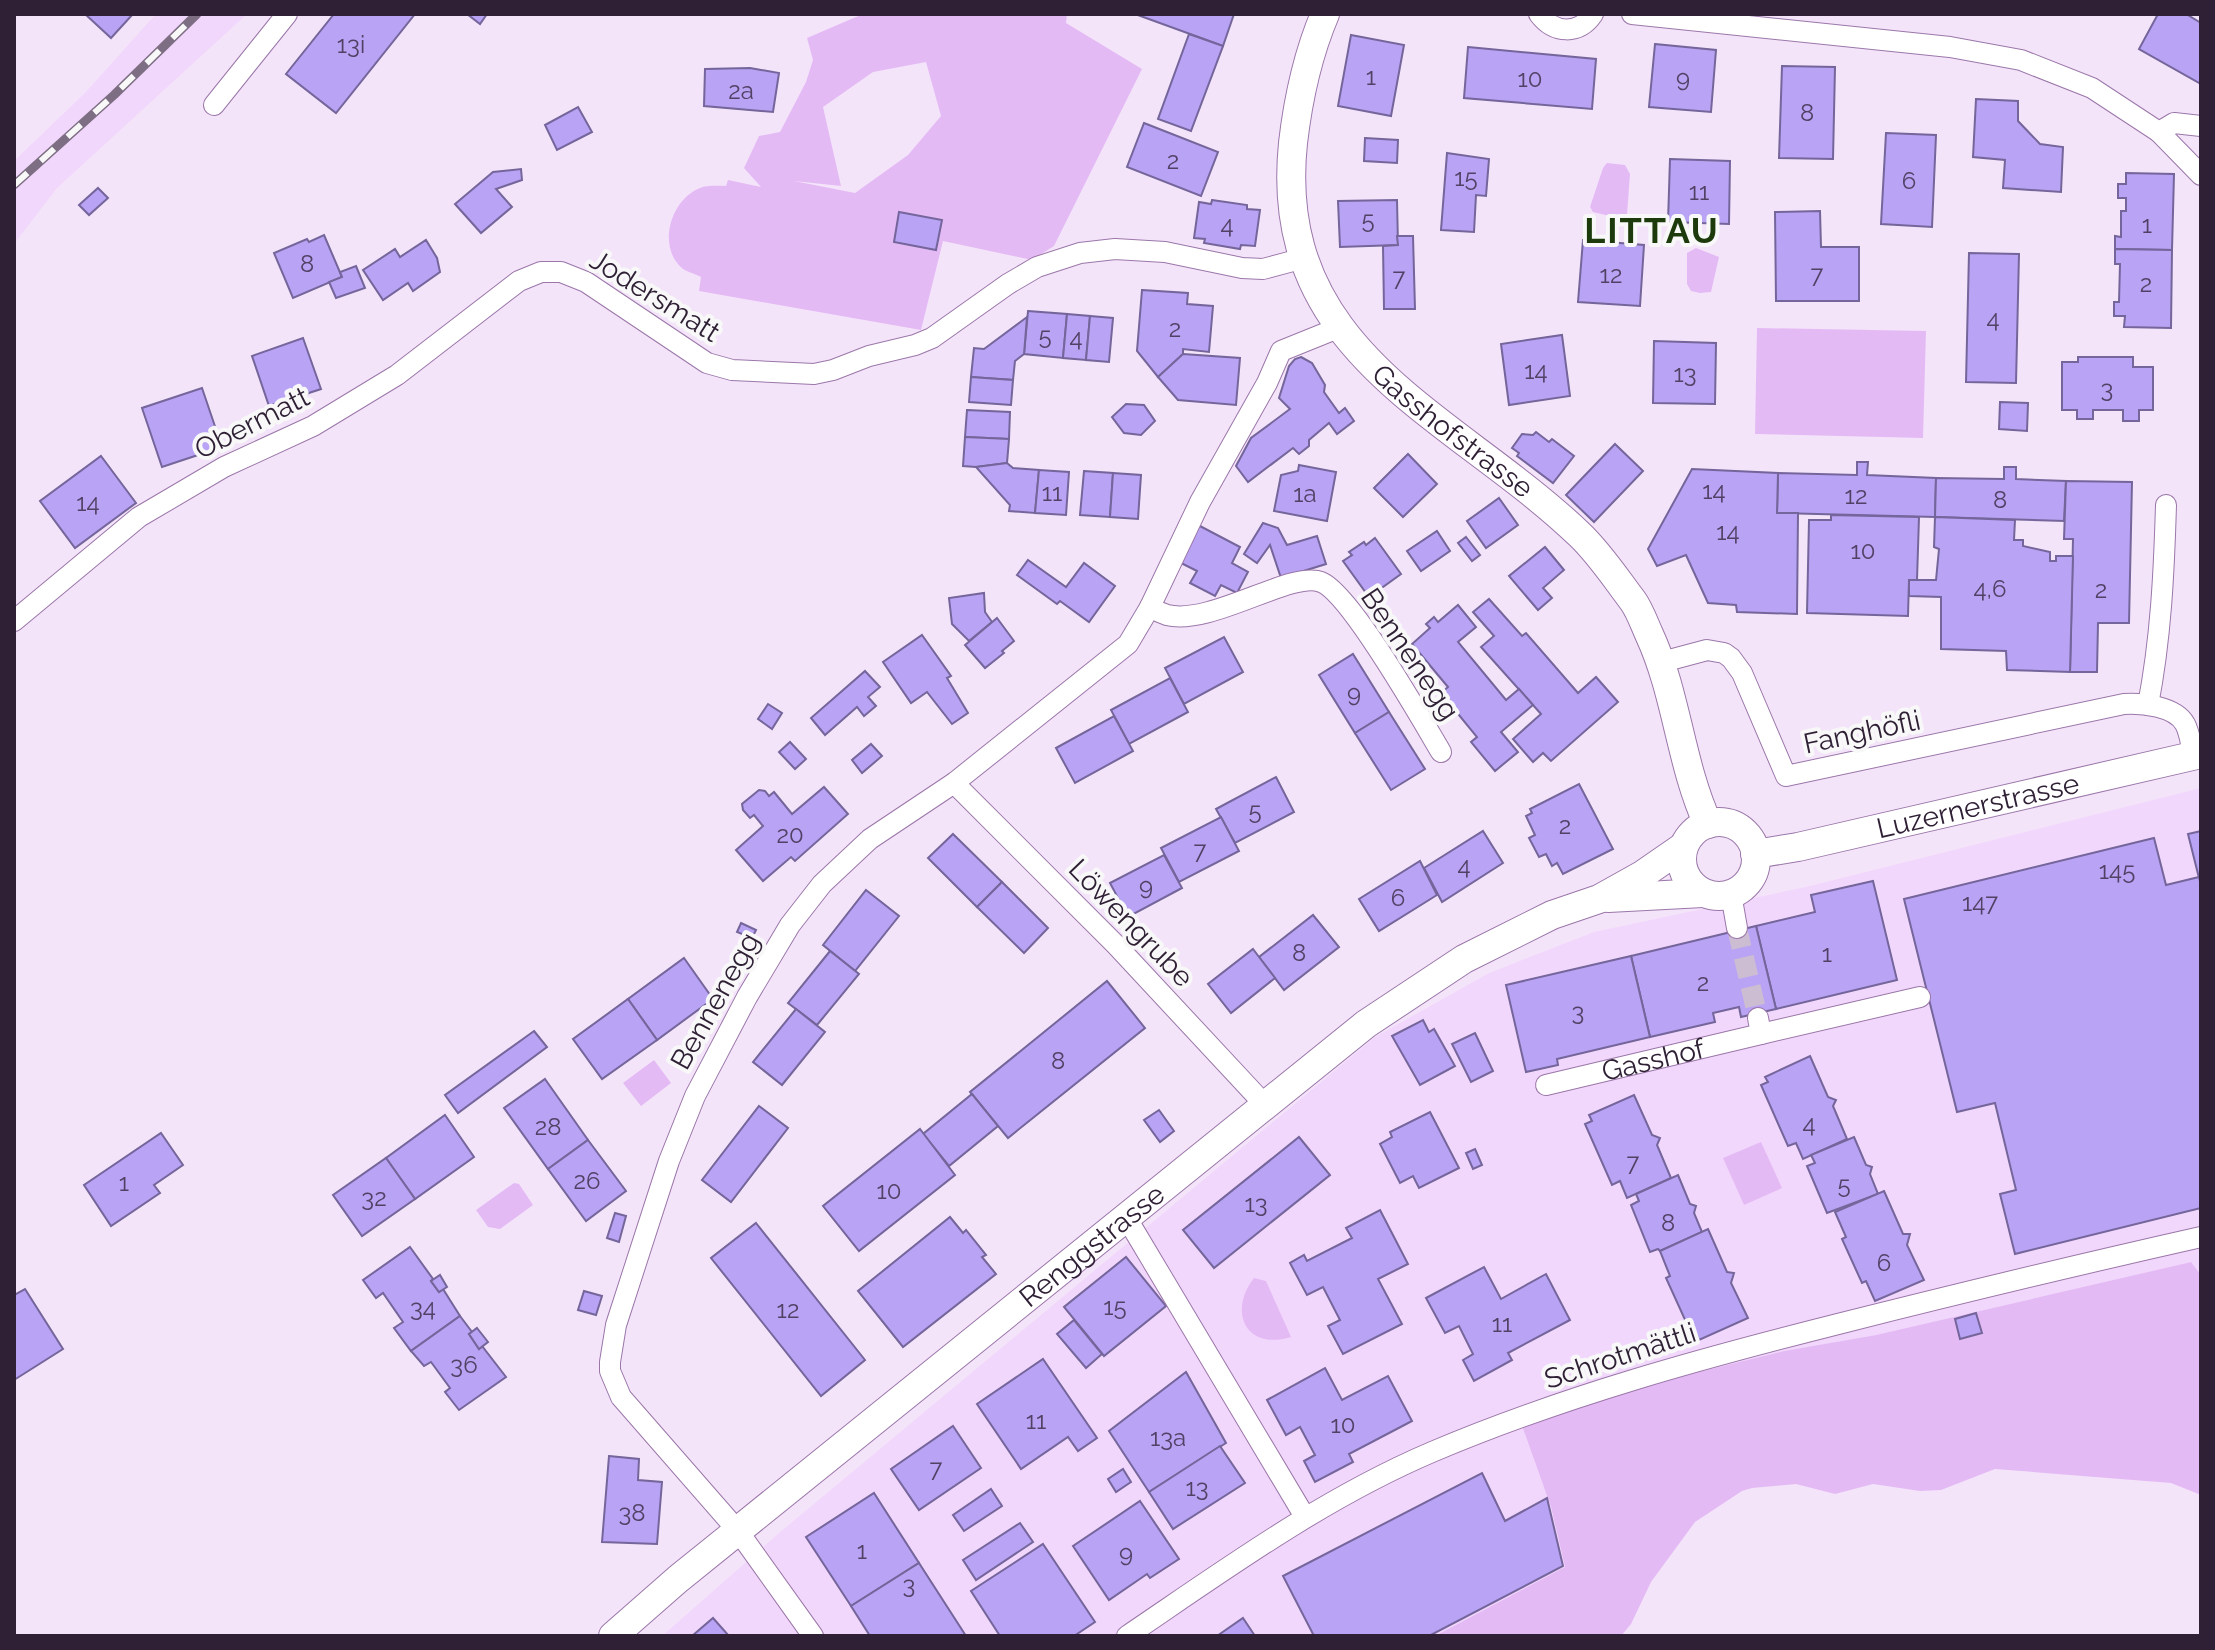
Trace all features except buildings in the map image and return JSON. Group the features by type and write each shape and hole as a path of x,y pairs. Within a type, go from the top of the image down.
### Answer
{"main road":[{"name":"Gasshofstrasse","path":"1325,14 1309,61 1291,159 1292,204 1304,258 1319,294 1338,328 1391,383 1582,536 1636,605 1662,662 1694,789 1708,824"},
{"name":"Luzernerstrasse","path":"1755,854 1798,847 2197,755"},
{"path":"1720,822 1743,831 1751,840 1755,854 1753,873 1748,882 1717,893 1694,886 1685,873 1682,861 1684,846 1697,829 1708,824 1720,822"},
{"name":"Renggstrasse","path":"613,1636 738,1531 1352,1035 1443,972 1513,933 1599,899 1684,846"},
{"name":"Renggstrasse","path":"1599,899 1717,893"}],"street":[{"path":"214,105 287,14"},
{"path":"1539,14 1546,24 1565,31 1585,24 1593,14"},
{"path":"1632,14 1950,47 2021,60 2092,88 2159,132 2201,175"},
{"path":"2159,132 2174,123 2201,126"},
{"name":"Jodersmatt","path":"519,281 541,272 561,272 586,282 707,363 732,370 796,374 833,370 932,338 1037,267 1080,253 1115,249 1165,252 1242,268 1263,269 1304,258"},
{"name":"Obermatt","path":"14,621 139,517 224,467 313,426 397,375 519,281"},
{"name":"Bennenegg","path":"738,1531 621,1397 610,1371 616,1325 669,1161 695,1096 747,997 790,925 822,884 870,839 954,783 1128,644 1150,607 1200,502 1267,383 1281,351 1338,328"},
{"path":"2148,705 2158,655 2163,604 2166,505"},
{"name":"Bennenegg","path":"1150,607 1167,615 1193,615 1295,583 1320,581 1331,588 1374,642 1441,752"},
{"name":"Fanghöfli","path":"1662,662 1707,650 1724,653 1731,658 1742,673 1786,776 2124,704 2148,705 2178,716 2183,720 2197,755"},
{"name":"Löwengrube","path":"954,783 1116,945 1265,1105"},
{"path":"1717,893 1737,928"},
{"name":"Gasshof","path":"1546,1085 1760,1026 1920,997"},
{"path":"1126,1217 1305,1517"},
{"name":"Schrotmättli","path":"1127,1636 1305,1517 1432,1452 1563,1403 1702,1358 2201,1237"},
{"path":"738,1531 813,1636"}],"shaded area":[{"path":"156,14 247,14 57,188 14,244 14,161 85,93"},
{"path":"863,14 1067,14 1066,23 1142,69 1054,246 1032,260 943,241 921,330 699,291 701,277 683,269 670,249 670,224 681,202 690,194 703,187 726,186 728,180 761,187 744,168 759,136 780,132 806,82 813,60 807,38","holes":["926,62 941,116 908,155 855,193 794,181 841,186 823,107 873,72"]},
{"path":"1607,163 1625,165 1630,174 1627,215 1622,219 1593,212 1590,207"},
{"path":"1696,248 1719,257 1711,292 1691,291 1687,284 1687,253"},
{"path":"1757,328 1926,331 1923,438 1755,434"},
{"path":"2201,788 2201,1275 2191,1262 1876,1335 1784,1351 1617,1392 1522,1427 1551,1507 1565,1568 1435,1636 662,1636 779,1533 1375,1037 1489,973 1594,932 1810,886"},
{"path":"654,1060 671,1083 641,1106 623,1083"},
{"path":"1761,1142 1782,1188 1744,1205 1723,1158"},
{"path":"514,1183 519,1184 533,1205 500,1229 488,1227 476,1210"},
{"path":"2191,1262 2201,1275 2201,1495 2171,1483 1995,1469 1941,1490 1920,1491 1873,1484 1835,1494 1796,1484 1752,1488 1742,1491 1695,1522 1651,1582 1631,1624 1621,1636 1435,1636 1565,1567 1551,1507 1522,1426 1617,1392 1784,1351 1876,1335"},
{"path":"1254,1278 1266,1281 1291,1337 1275,1340 1262,1338 1252,1333 1246,1325 1242,1303"}],"tunnel":[{"path":"1737,928 1758,1018"}],"railway":[{"path":"14,185 114,95 197,14"}],"district":[{"name":"LITTAU","path":"1652,230"}]}
